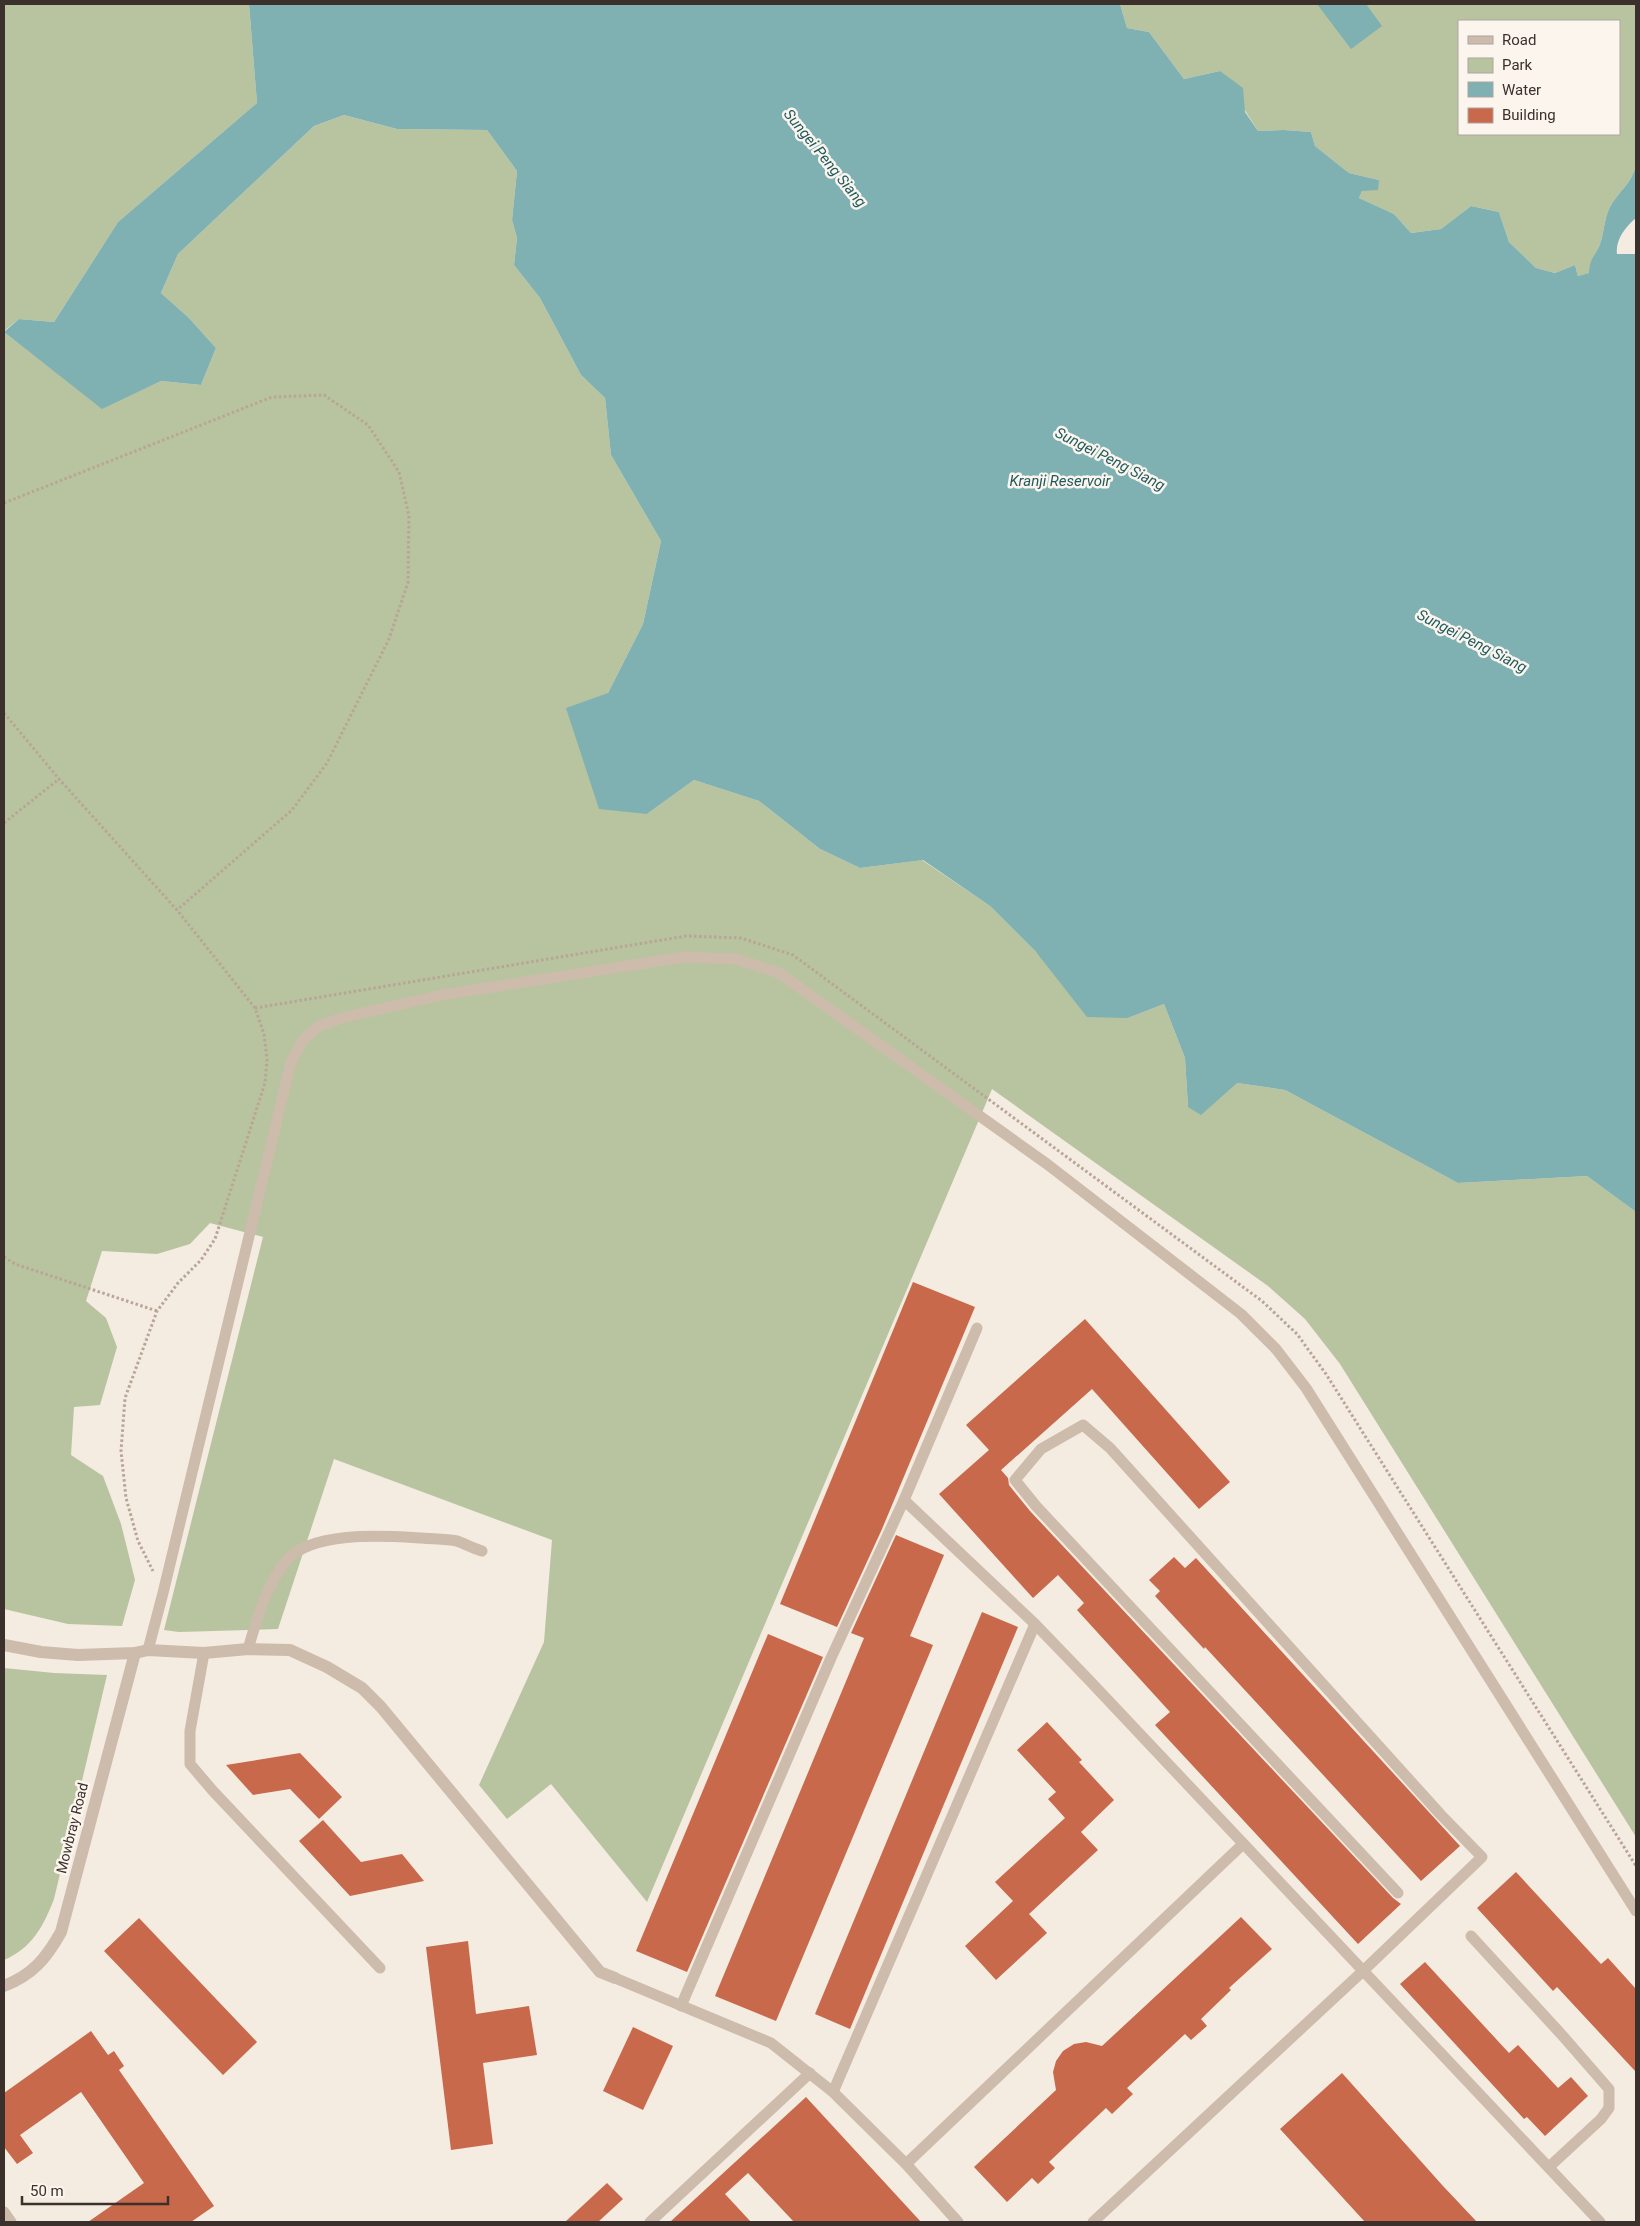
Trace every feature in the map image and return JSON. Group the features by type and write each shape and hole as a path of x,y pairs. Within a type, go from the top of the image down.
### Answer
{"street":[{"path":"4,1645 78,1656 135,1653 148,1650 204,1653 248,1649 290,1650 327,1667 362,1688 381,1707 600,1972 615,1978"},
{"name":"Mowbray Road","path":"4,1986 25,1977 38,1965 52,1948 61,1932 135,1653"}],"lane":[{"path":"148,1650 291,1062 303,1040 318,1026 345,1017 442,995 684,957 736,959 779,973 1047,1164 1241,1314 1276,1349 1306,1388 1636,1911"},
{"path":"681,2006 831,1658 904,1500 977,1328"},
{"path":"1093,2222 1363,1971 1482,1857 1441,1815 1110,1448 1083,1425 1041,1449 1015,1480 1036,1506 1398,1893"},
{"path":"904,1500 1035,1624 1600,2222"},
{"path":"248,1649 260,1612 276,1577 288,1560 305,1549 321,1542 358,1536 383,1536 456,1541 482,1551"},
{"path":"833,2092 1035,1624"},
{"path":"204,1653 190,1731 190,1764 213,1792 380,1968"},
{"path":"906,2164 1243,1844"},
{"path":"1471,1936 1609,2089 1609,2108 1601,2119 1549,2167"},
{"path":"615,1978 771,2043 833,2092 906,2164 958,2222"},
{"path":"650,2222 810,2073"},
{"path":"4,2212 11,2222"}],"path":[{"path":"4,503 272,397 324,395 368,425 398,472 409,516 408,582 389,640 328,762 292,810 177,910"},
{"path":"4,713 59,779 177,910 255,1008 264,1034 267,1059 265,1083 215,1239 201,1260 178,1283 157,1311 125,1398 122,1451 126,1498 138,1541 163,1593"},
{"path":"4,823 59,779"},
{"path":"255,1008 686,936 741,938 793,954 1262,1301 1297,1334 1326,1374 1636,1866"},
{"path":"4,1257 15,1264 157,1311"}],"green space":[{"path":"4,4 249,4 257,103 118,222 54,322 19,319 4,331"},
{"path":"1120,4 1636,4 1636,166 1629,182 1610,207 1600,244 1591,263 1590,273 1578,276 1575,265 1555,273 1536,268 1509,242 1499,212 1471,206 1441,229 1411,233 1394,214 1359,198 1362,191 1379,180 1349,173 1315,146 1311,132 1258,131 1220,71 1184,79 1149,32 1127,28"},
{"path":"344,115 397,129 487,130 517,171 512,220 517,238 514,265 540,298 581,375 605,398 611,455 661,541 643,624 608,693 647,814 694,780 759,801 820,849 860,868 922,860 990,906 1036,952 1128,1018 1164,1004 1185,1058 1188,1107 1237,1083 1285,1090 1458,1183 1587,1176 1636,1212 1636,1837 1340,1364 1305,1319 1268,1286 992,1089 647,1902 551,1784 507,1819 479,1785 544,1642 552,1540 334,1459 278,1629 179,1632 164,1630 263,1237 210,1223 190,1244 157,1254 102,1251 86,1301 106,1318 117,1347 100,1405 74,1407 71,1455 103,1476 121,1524 135,1580 122,1626 68,1624 4,1609 4,332 102,408 161,381 201,385 216,348 189,318 161,293 178,254 314,126"},
{"path":"4,1668 54,1673 107,1675 54,1899 35,1936 22,1949 4,1960"}],"water":[{"name":"Kranji Reservoir","path":"249,4 1120,4 1127,28 1149,32 1184,79 1220,71 1243,88 1245,112 1258,131 1311,132 1315,146 1349,173 1379,180 1378,190 1362,191 1359,198 1394,214 1411,233 1441,229 1471,206 1499,212 1509,242 1536,268 1555,273 1575,265 1578,276 1589,273 1592,260 1602,239 1610,207 1629,182 1636,166 1636,218 1619,239 1617,254 1636,254 1636,1212 1587,1176 1458,1183 1285,1090 1237,1083 1201,1115 1188,1107 1185,1058 1164,1004 1128,1018 1087,1017 1036,952 990,906 923,860 860,868 820,849 759,801 694,780 647,814 599,809 566,708 608,693 643,624 661,541 611,455 605,398 581,375 540,298 514,265 517,238 512,220 517,171 487,130 397,129 344,115 314,126 178,254 161,293 189,318 216,348 201,385 161,381 102,409 4,332 19,319 54,322 118,222 257,103"},
{"path":"1317,4 1366,4 1382,26 1351,49"}],"building":[{"path":"913,1282 975,1307 882,1529 837,1627 780,1604"},
{"path":"1085,1319 1230,1482 1199,1509 1092,1389 1001,1470 1008,1478 1009,1485 1030,1511 1393,1898 1401,1904 1358,1944 1155,1725 1170,1712 1077,1610 1084,1603 1058,1575 1033,1598 939,1494 989,1450 966,1425"},
{"path":"896,1535 944,1555 910,1636 933,1645 776,2021 715,1996 864,1638 851,1633"},
{"path":"1174,1557 1185,1568 1196,1558 1460,1846 1421,1881 1205,1647 1204,1649 1155,1596 1160,1591 1149,1580"},
{"path":"982,1612 1018,1627 850,2029 815,2014"},
{"path":"768,1634 823,1657 687,1972 636,1951"},
{"path":"1047,1722 1082,1760 1079,1762 1114,1800 1081,1832 1098,1850 1029,1914 1047,1933 996,1980 965,1946 1013,1901 995,1882 1065,1818 1048,1799 1056,1792 1017,1750"},
{"path":"300,1753 342,1797 319,1819 290,1789 253,1795 226,1765"},
{"path":"323,1820 361,1862 402,1854 424,1881 350,1896 299,1841"},
{"path":"1516,1872 1601,1964 1608,1958 1636,1989 1636,2072 1557,1987 1553,1991 1477,1908"},
{"path":"1241,1917 1272,1949 1229,1988 1231,1990 1201,2019 1207,2026 1191,2040 1185,2034 1127,2088 1133,2094 1112,2114 1106,2108 1049,2162 1055,2168 1038,2184 1032,2178 1007,2202 974,2167 1056,2090 1053,2072 1056,2061 1063,2051 1074,2044 1086,2042 1102,2046"},
{"path":"139,1918 257,2042 223,2075 104,1951"},
{"path":"468,1941 476,2014 529,2006 537,2055 483,2063 493,2144 451,2150 426,1947"},
{"path":"1425,1962 1509,2053 1518,2045 1558,2088 1571,2077 1588,2096 1545,2136 1527,2117 1524,2119 1400,1984"},
{"path":"633,2027 673,2046 643,2110 603,2091"},
{"path":"91,2031 108,2055 114,2051 124,2066 119,2070 214,2206 191,2222 88,2222 144,2183 81,2092 20,2135 33,2153 17,2164 4,2147 4,2093"},
{"path":"1342,2073 1477,2222 1365,2222 1280,2129"},
{"path":"806,2097 921,2222 794,2222 748,2173 725,2194 751,2222 670,2222"},
{"path":"607,2183 623,2199 598,2222 565,2222"}],"water label":[{"name":"Sungei Peng Siang","path":"825,158"},
{"name":"Sungei Peng Siang","path":"1110,459"},
{"name":"Sungei Peng Siang","path":"1472,641"}]}
